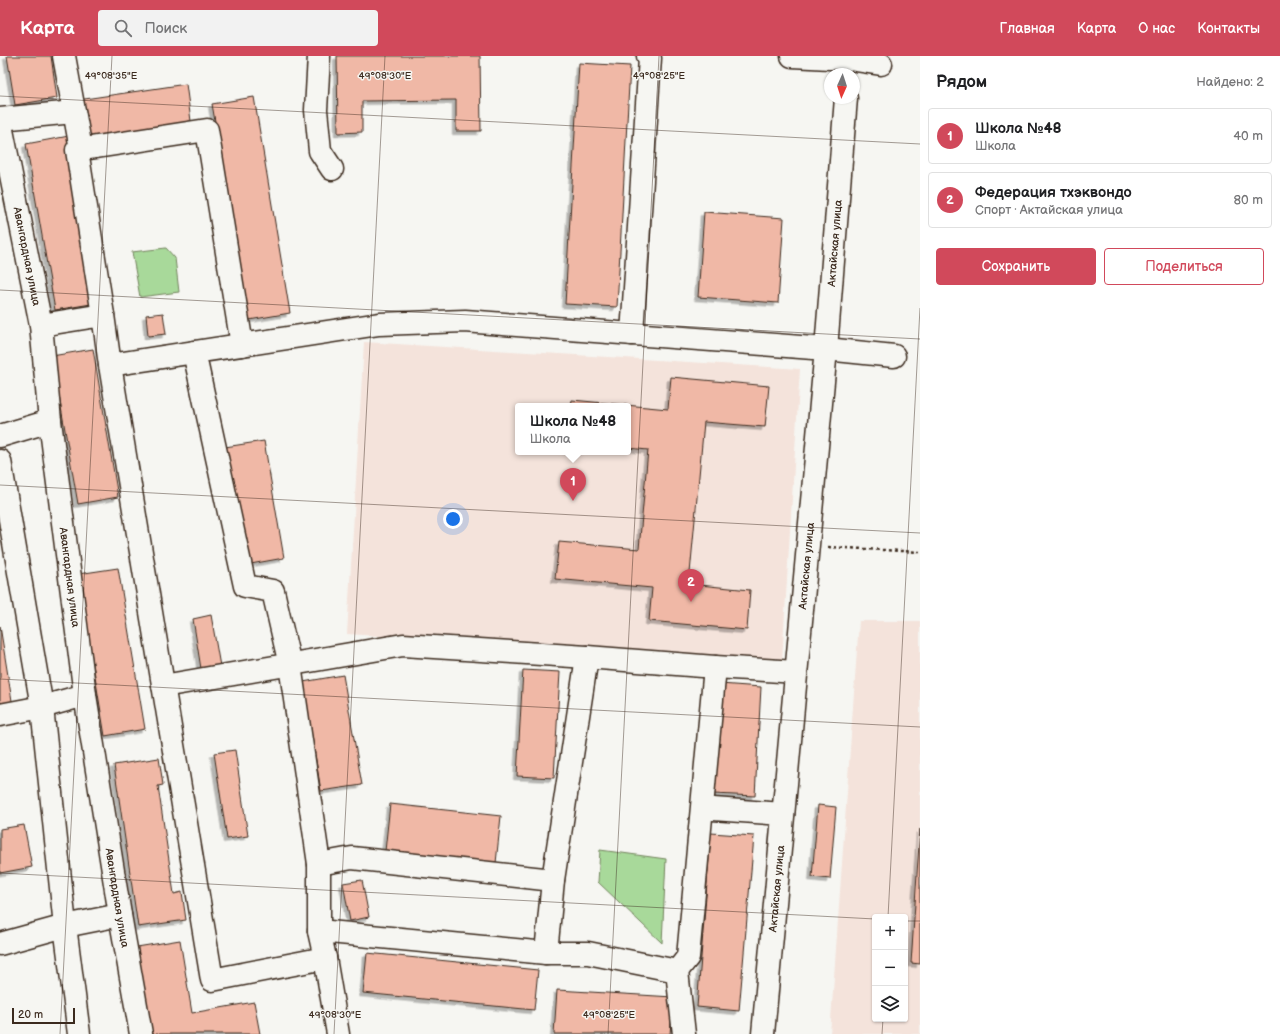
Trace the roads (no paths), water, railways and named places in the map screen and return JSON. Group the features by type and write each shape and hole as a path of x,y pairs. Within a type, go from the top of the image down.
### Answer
{"street":[{"path":"64,56 80,149 77,150 110,365 212,980 325,958"},
{"path":"319,56 316,110 320,151 332,169"},
{"path":"632,334 650,58 648,56"},
{"path":"792,56 849,63 881,64"},
{"name":"Актайская улица","path":"763,1034 826,349 846,104"},
{"path":"0,120 74,112"},
{"name":"Авангардная улица","path":"0,120 40,325 50,421 85,695 120,915 142,1034"},
{"path":"80,149 207,130 242,345"},
{"path":"40,325 103,315"},
{"path":"110,365 379,324 465,321 826,349 894,356"},
{"path":"194,352 245,586 273,591 290,665 319,864 319,930 338,1034"},
{"path":"0,436 50,421"},
{"path":"0,461 42,707 78,1034"},
{"path":"163,686 403,645 796,672"},
{"path":"546,953 553,880 587,657"},
{"path":"684,1034 677,971 688,957 715,667"},
{"path":"0,715 42,707 85,695"},
{"path":"713,809 783,814"},
{"path":"319,864 352,858 553,880"},
{"path":"0,944 65,926 120,915"},
{"path":"319,930 546,953 588,953 677,971"}],"place":[{"name":"Школа №48","path":"573,501"},
{"name":"Федерация тхэквондо","path":"691,602"}]}
